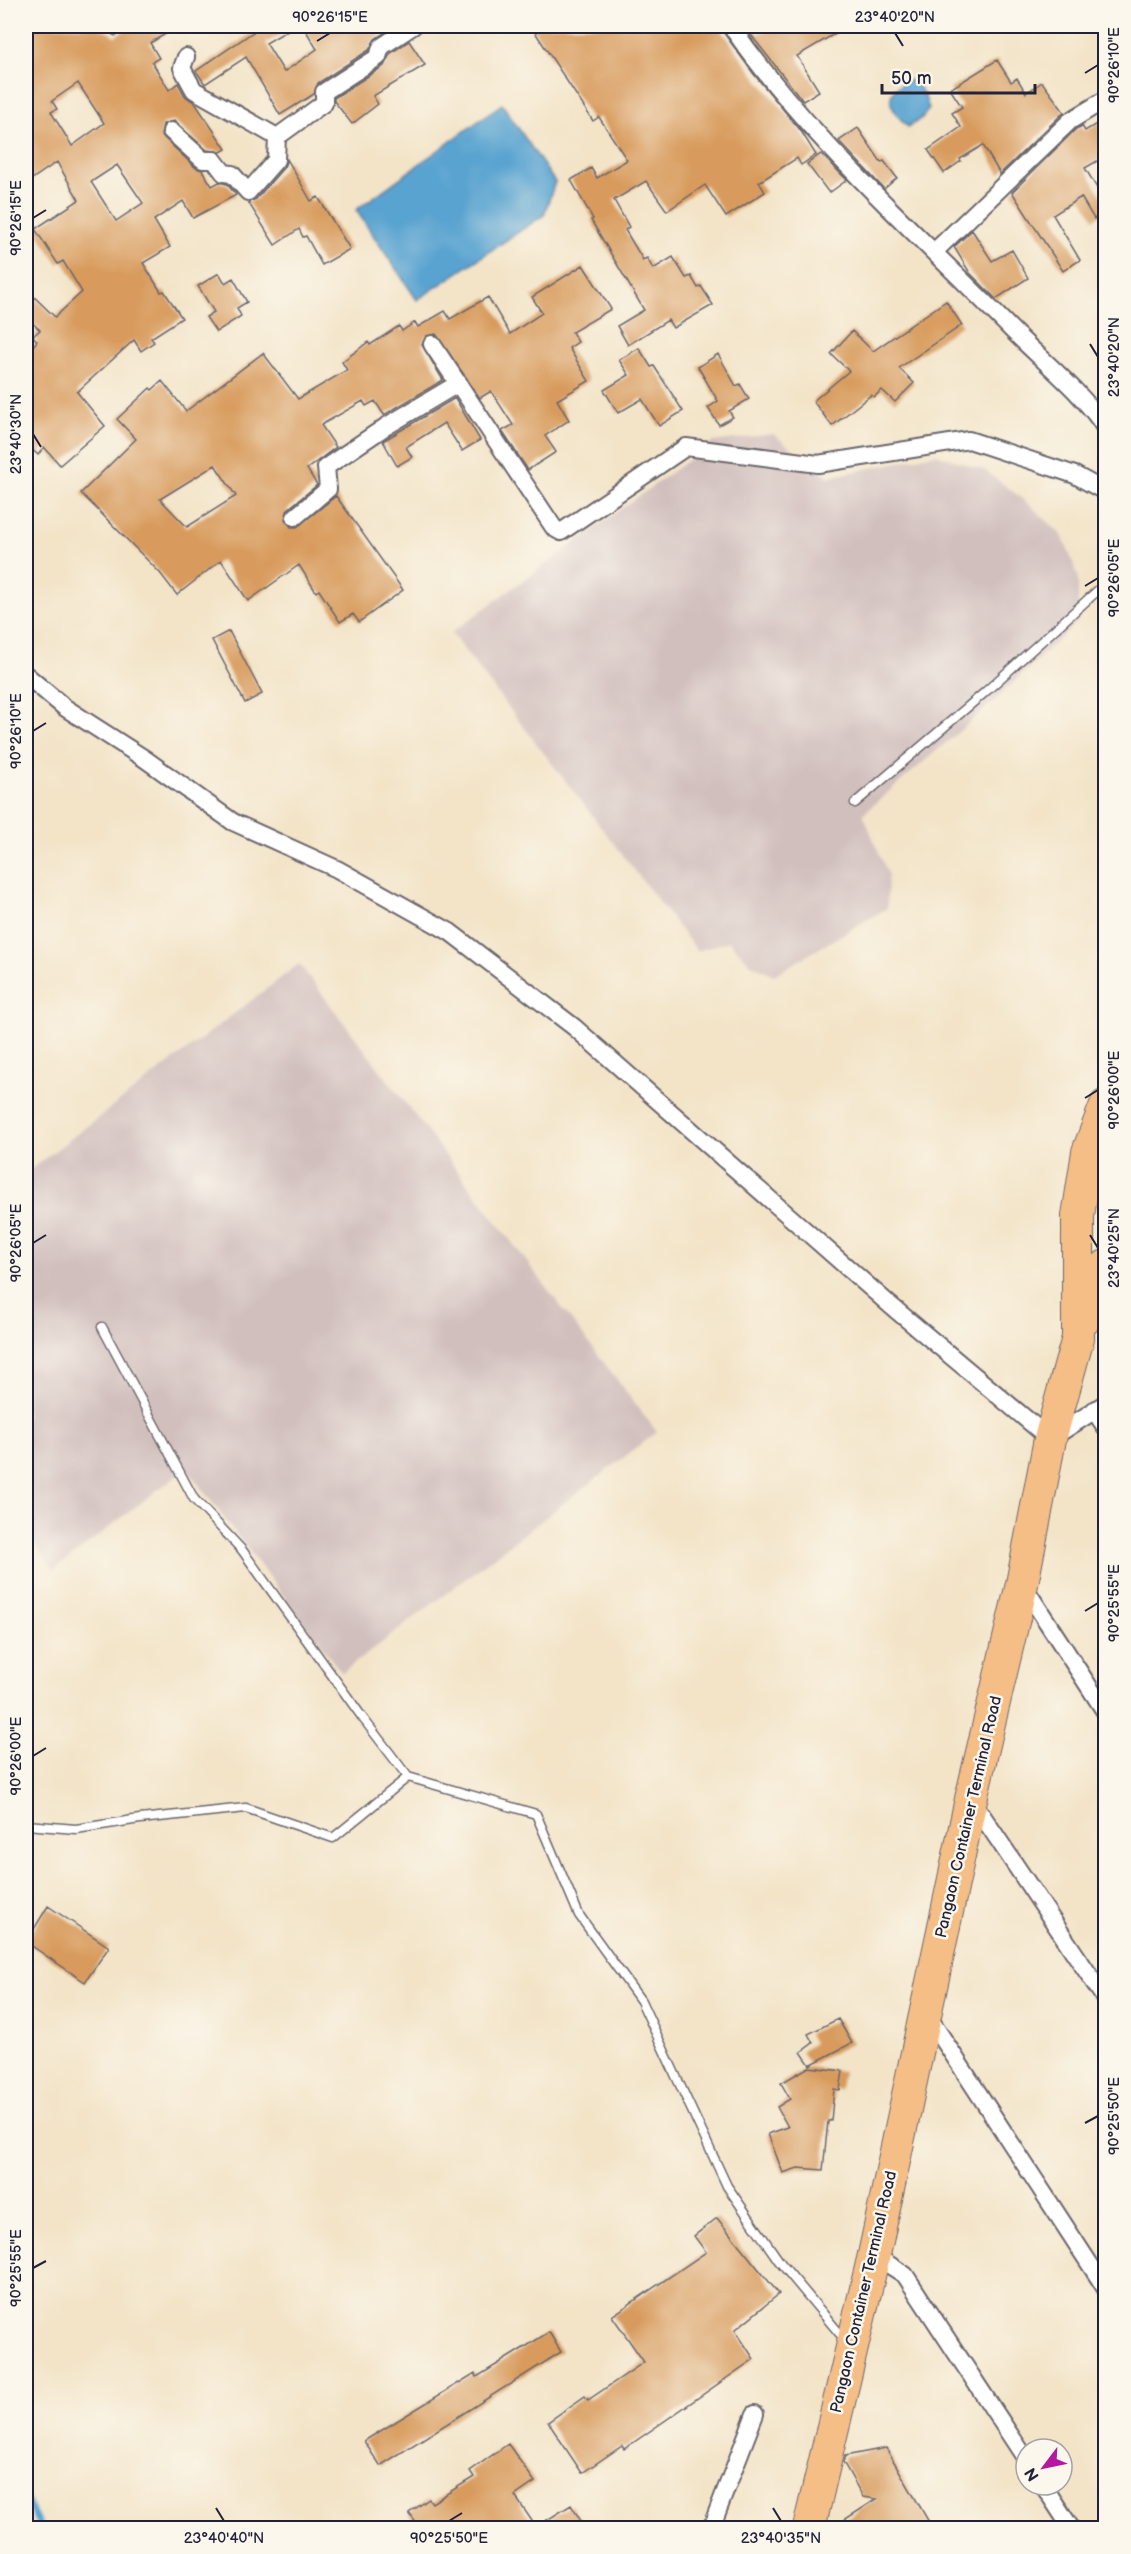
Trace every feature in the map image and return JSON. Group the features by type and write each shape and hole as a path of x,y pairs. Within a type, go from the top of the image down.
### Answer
{"highway":[{"name":"Pangaon Container Terminal Road","path":"809,2529 874,2255 971,1799 1022,1584 1050,1439 1078,1338 1078,1216 1088,1152 1106,1105"},
{"path":"1078,1338 1106,1266"}],"street":[{"path":"171,131 203,160 214,160 224,173 232,174 248,192 276,160 278,137 324,103 324,92 378,57 381,47 413,26"},
{"path":"731,26 758,65 851,170 1070,386 1106,429"},
{"path":"186,57 182,68 194,90 278,137"},
{"path":"935,251 1070,121 1106,99"},
{"path":"432,344 554,528 561,532 686,447 818,464 969,440 1075,475 1106,492"},
{"path":"295,517 328,489 326,467 415,409 459,384"},
{"path":"26,675 64,707 145,759 233,822 337,869 450,932 574,1027 890,1305 1050,1439 1100,1406 1106,1428"},
{"path":"1022,1584 1106,1713"},
{"path":"971,1799 1018,1865 1106,2001"},
{"path":"926,2013 1106,2289"},
{"path":"874,2255 905,2275 1014,2441"},
{"path":"711,2529 755,2414"},
{"path":"1051,2497 1071,2529"}],"lane":[{"path":"855,803 992,686 1106,584"},
{"path":"102,1326 194,1499 242,1550 408,1777 536,1814 579,1915 641,2001 727,2186 779,2261 851,2347"},
{"path":"26,1825 76,1829 140,1819 246,1808 333,1838 408,1777"}],"shaded area":[{"path":"773,434 829,477 936,454 986,471 1030,505 1062,535 1078,576 1078,621 985,709 863,814 888,874 887,908 774,975 751,964 729,941 697,951 451,633 713,442"},
{"path":"299,964 657,1432 342,1673 186,1468 54,1570 26,1533 26,1173"}],"water":[{"path":"912,79 924,94 929,109 921,119 908,127 895,113 891,100 895,89"},
{"path":"502,104 555,182 544,215 417,300 356,210"}],"building":[{"path":"34,26 97,26 115,36 132,26 179,26 150,43 159,58 152,62 169,90 178,83 185,96 195,103 226,149 221,152 207,150 174,121 163,124 161,135 196,168 202,170 212,186 219,182 227,184 236,195 193,218 183,201 154,220 170,247 143,263 161,292 164,291 182,318 151,338 154,342 141,351 134,340 77,392 105,426 60,465 44,447 38,455 26,444 26,355 37,341 33,336 40,330 26,317 26,289 55,317 82,292 63,261 58,264 35,229 79,200 57,162 26,183 26,35","holes":["78,83 104,123 72,146 51,112 57,109 52,101","117,165 143,203 116,221 91,182"]},
{"path":"262,26 295,26 266,43 284,72 317,49 303,26 395,26 375,39 369,50 318,83 314,94 280,115 246,57 205,84 196,71"},
{"path":"531,26 721,26 753,73 801,131 816,155 801,165 797,158 759,182 765,192 726,217 705,185 667,211 646,181 614,200 629,227 625,230 643,260 647,258 653,269 673,257 686,278 691,276 698,288 701,286 713,305 673,328 668,320 628,345 617,326 644,310 591,220 593,219 571,180 591,168 597,178 627,160 599,117 593,121"},
{"path":"744,26 753,26 759,34 773,26 848,26 797,56 819,91 803,101"},
{"path":"409,41 425,65 373,96 378,104 352,124 334,98 384,66 390,54"},
{"path":"997,60 1011,82 1017,78 1026,93 1042,82 1064,112 1000,174 983,145 960,159 961,161 944,173 928,150 961,127 952,113 962,107 950,89"},
{"path":"1106,118 1106,156 1085,168 1106,203 1106,212 1094,219 1081,197 1053,215 1080,260 1063,271 1012,192 1076,129 1082,126 1085,131"},
{"path":"858,128 881,162 884,161 897,178 884,189 839,141"},
{"path":"821,154 847,180 829,193 807,164"},
{"path":"287,159 311,201 318,197 350,249 322,265 306,236 303,237 299,229 275,245 248,202 256,199 284,167"},
{"path":"972,230 992,261 1012,250 1028,278 996,299 970,273 954,247"},
{"path":"583,265 611,309 572,332 578,342 569,348 589,381 557,400 569,420 545,436 556,452 528,470 502,431 513,425 491,391 480,398 436,334 426,336 422,345 443,380 384,415 375,401 366,406 363,401 321,425 336,447 307,469 317,485 288,509 285,519 291,527 297,527 336,496 403,590 359,622 353,614 340,622 319,590 316,592 299,565 248,601 221,560 177,595 160,573 81,493 136,439 117,419 150,388 152,390 162,381 186,411 263,353 298,399 347,370 342,362 368,342 370,345 399,326 402,331 415,322 418,327 445,311 450,319 488,297 510,334 542,313 532,297","holes":["215,465 236,496 187,527 160,499"]},
{"path":"219,273 225,283 233,278 247,302 237,308 241,316 216,332 206,317 214,312 198,286"},
{"path":"946,301 962,325 899,368 914,383 895,402 882,390 874,397 871,395 832,426 813,401 849,371 831,354 852,331 873,351"},
{"path":"639,348 651,367 654,366 683,411 659,426 642,399 618,413 604,390 629,375 619,360"},
{"path":"718,354 736,386 740,384 749,399 729,411 733,417 719,425 708,408 718,401 698,367"},
{"path":"455,398 480,440 462,451 444,423 406,447 412,457 397,466 383,441"},
{"path":"229,631 262,694 245,703 212,640"},
{"path":"48,1906 109,1947 85,1982 26,1942"},
{"path":"838,2019 852,2043 810,2065 801,2052 813,2043 808,2034"},
{"path":"809,2067 843,2071 840,2090 834,2089 823,2170 798,2168 783,2173 768,2134 788,2127 777,2107 790,2099 781,2083"},
{"path":"717,2218 779,2294 735,2330 754,2359 624,2449 622,2446 582,2473 548,2422 585,2396 588,2400 644,2362 612,2316 706,2252 694,2236"},
{"path":"549,2332 561,2352 380,2466 364,2441 475,2373 477,2377"},
{"path":"508,2444 535,2482 515,2496 536,2527 571,2505 586,2529 420,2529 409,2513 429,2499 432,2503 474,2477 470,2471"},
{"path":"886,2448 933,2529 830,2529 877,2499 863,2497 843,2462 845,2456"}],"waterway":[{"path":"26,2499 41,2528"}]}
